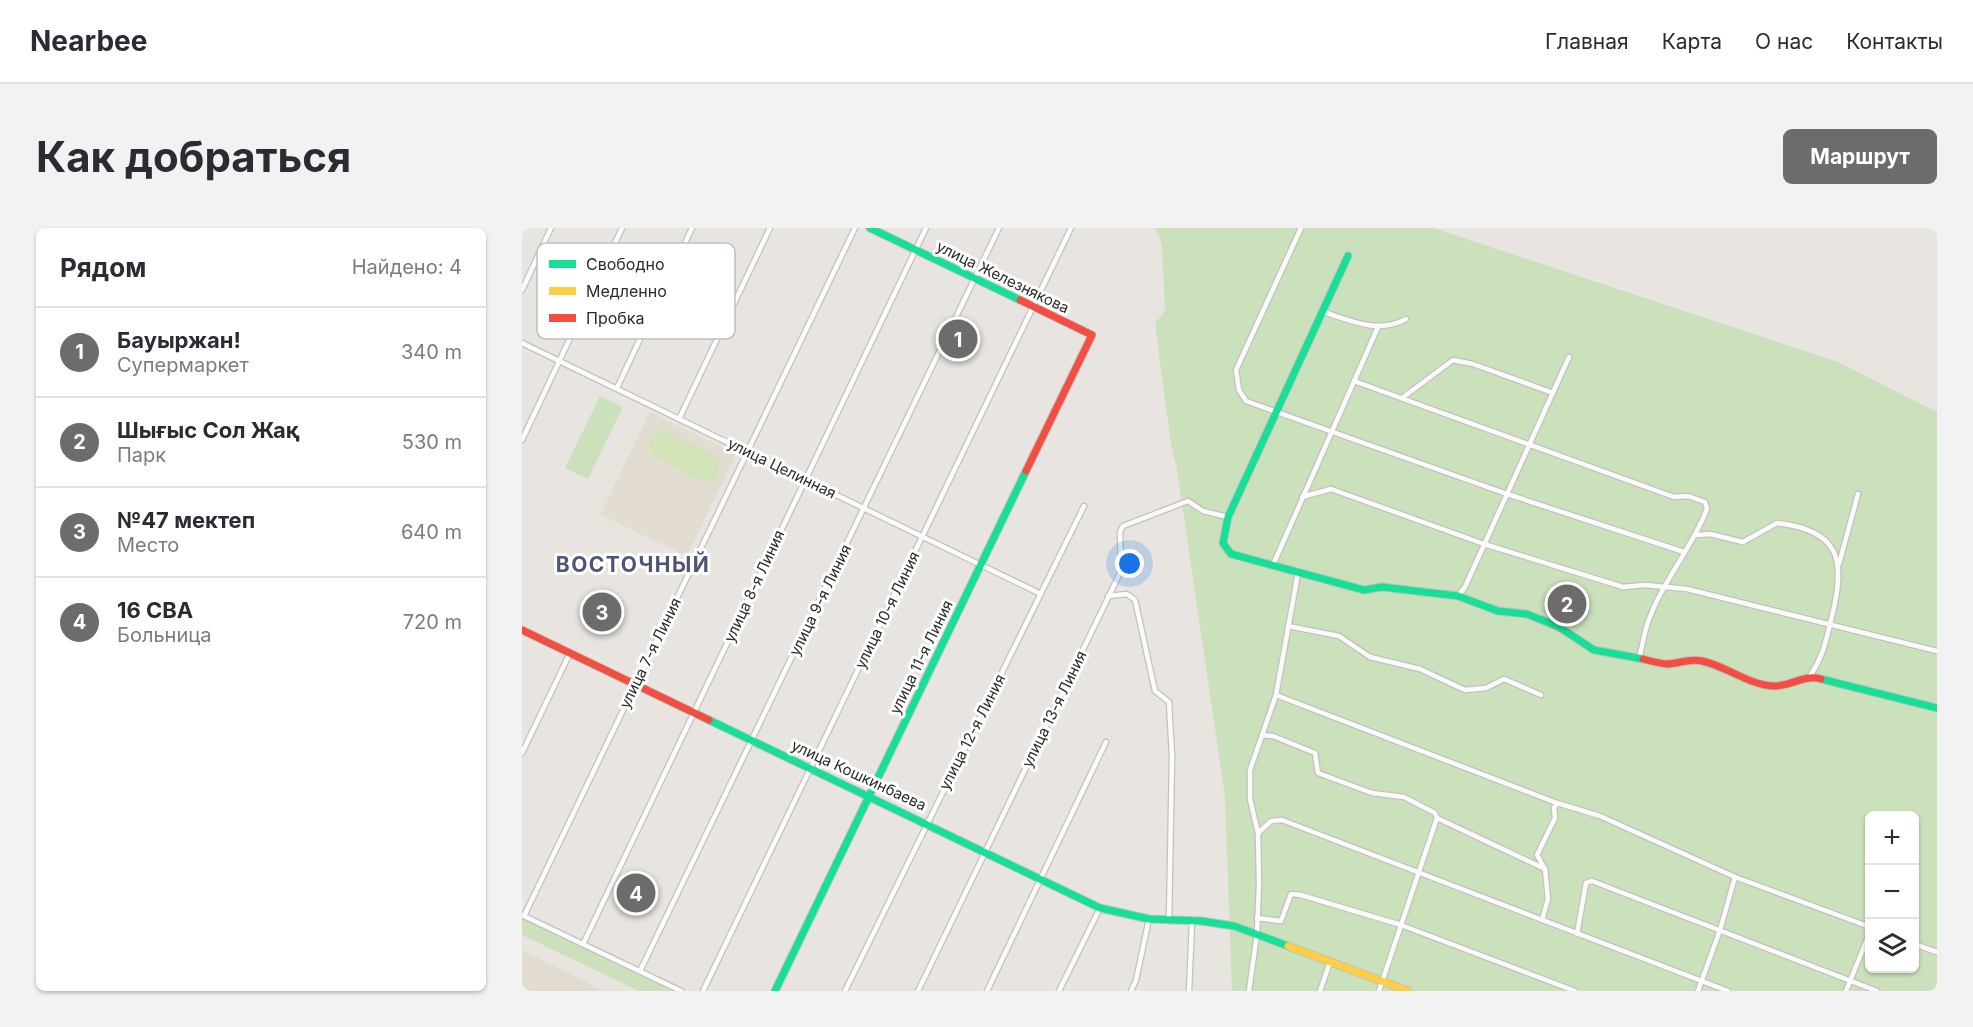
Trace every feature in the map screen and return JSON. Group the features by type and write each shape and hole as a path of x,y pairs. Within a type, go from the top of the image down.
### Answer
{"street":[{"path":"544,243 551,228"},
{"path":"615,243 622,228"},
{"path":"685,243 692,228"},
{"path":"735,301 770,228"},
{"name":"улица 7-я Линия","path":"523,915 855,228"},
{"name":"улица Железнякова","path":"870,228 1092,335"},
{"name":"улица 8-я Линия","path":"583,944 926,228"},
{"name":"улица 9-я Линия","path":"640,972 999,228"},
{"name":"улица 10-я Линия","path":"703,991 1071,228"},
{"path":"1300,228 1236,370 1239,390 1246,401 1507,494 1684,552"},
{"path":"1348,256 1228,517 1223,537 1225,549 1231,554 1364,590 1382,587 1458,596 1498,611 1527,615 1548,623 1594,650 1667,664 1691,659 1704,661 1739,677 1773,686 1791,684 1810,676 1824,656 1840,584 1839,564 1858,494"},
{"path":"522,290 537,258"},
{"path":"1324,312 1355,323 1378,327 1397,324 1406,319"},
{"path":"1273,565 1378,327"},
{"name":"улица 11-я Линия","path":"775,991 1092,335"},
{"path":"522,440 569,339"},
{"path":"617,388 640,339"},
{"path":"679,419 717,339"},
{"name":"улица Целинная","path":"522,343 748,450 1041,594"},
{"path":"1458,596 1569,357"},
{"path":"1402,398 1453,360 1473,364 1553,393"},
{"path":"1354,381 1674,497 1688,496 1705,502 1707,509 1697,536 1684,552 1648,622 1639,660"},
{"path":"1302,497 1331,489 1484,544 1623,587 1645,585 1687,589 1937,651"},
{"name":"улица 13-я Линия","path":"918,991 1122,567 1120,532 1123,526 1188,501 1203,511 1228,517"},
{"name":"улица 12-я Линия","path":"845,991 1084,506"},
{"path":"1697,536 1710,534 1743,542 1777,523 1796,525 1812,530 1830,544 1839,564"},
{"path":"1249,991 1257,934 1258,833 1250,799 1250,770 1276,695 1298,573"},
{"path":"1108,597 1127,594 1134,600 1155,691 1169,702 1172,756 1169,921"},
{"path":"1288,626 1340,636 1370,657 1420,669 1465,690 1486,688 1497,680 1504,679 1541,695"},
{"name":"улица Кошкинбаева","path":"522,630 927,822 1100,908 1149,919 1234,926 1408,991"},
{"path":"522,753 570,653"},
{"path":"1810,676 1937,708"},
{"path":"1276,695 1557,803 1600,816 1735,877 1865,927"},
{"path":"1262,735 1273,736 1315,753 1317,773 1372,793 1404,797 1435,813 1437,818 1545,869"},
{"path":"987,991 1106,742"},
{"path":"1542,920 1548,899 1545,869 1537,855 1555,818 1554,808 1557,803"},
{"path":"1378,991 1437,818"},
{"path":"1258,833 1271,821 1282,820 1728,991"},
{"path":"1698,991 1720,930 1735,877"},
{"path":"1577,934 1586,883 1592,881 1877,991"},
{"path":"1257,918 1281,921 1291,894 1342,905 1575,991"},
{"path":"1059,991 1100,908"},
{"path":"523,915 681,991"},
{"path":"1131,991 1136,980 1149,919"},
{"path":"1189,991 1192,922"},
{"path":"1846,991 1865,940"},
{"path":"1919,946 1937,952"},
{"path":"1320,991 1330,962"}],"shaded area":[{"path":"650,412 736,454 687,556 600,515"},
{"path":"522,950 605,991 522,991"}],"green space":[{"path":"1156,228 1433,228 1838,362 1937,412 1937,991 1232,991 1225,797 1155,323 1165,311 1162,245"},
{"path":"600,396 623,407 588,479 565,468"},
{"path":"664,429 715,455 720,461 717,476 705,483 652,455 649,447 651,439"},
{"path":"522,918 676,991 639,991 522,935"}],"traffic: fast":[{"path":"870,228 1020,300"},
{"path":"1348,256 1228,517 1223,543 1231,554 1364,590 1382,587 1458,596 1498,611 1527,614 1559,627 1594,650 1643,659"},
{"path":"775,991 1026,471"},
{"path":"1821,679 1937,708"},
{"path":"709,720 1100,908 1149,919 1201,921 1234,926 1288,946"}],"traffic: slow":[{"path":"1288,946 1408,991"}],"traffic: jam":[{"path":"1020,300 1092,335 1026,471"},
{"path":"522,630 709,720"},
{"path":"1643,659 1666,664 1702,661 1763,685 1779,686 1809,678 1821,679"}],"place":[{"name":"Бауыржан!","path":"958,339"},
{"name":"Шығыс Сол Жақ","path":"1567,604"},
{"name":"№47 мектеп","path":"602,612"},
{"name":"16 СВА","path":"636,893"}],"district":[{"name":"ВОСТОЧНЫЙ","path":"633,564"}]}
